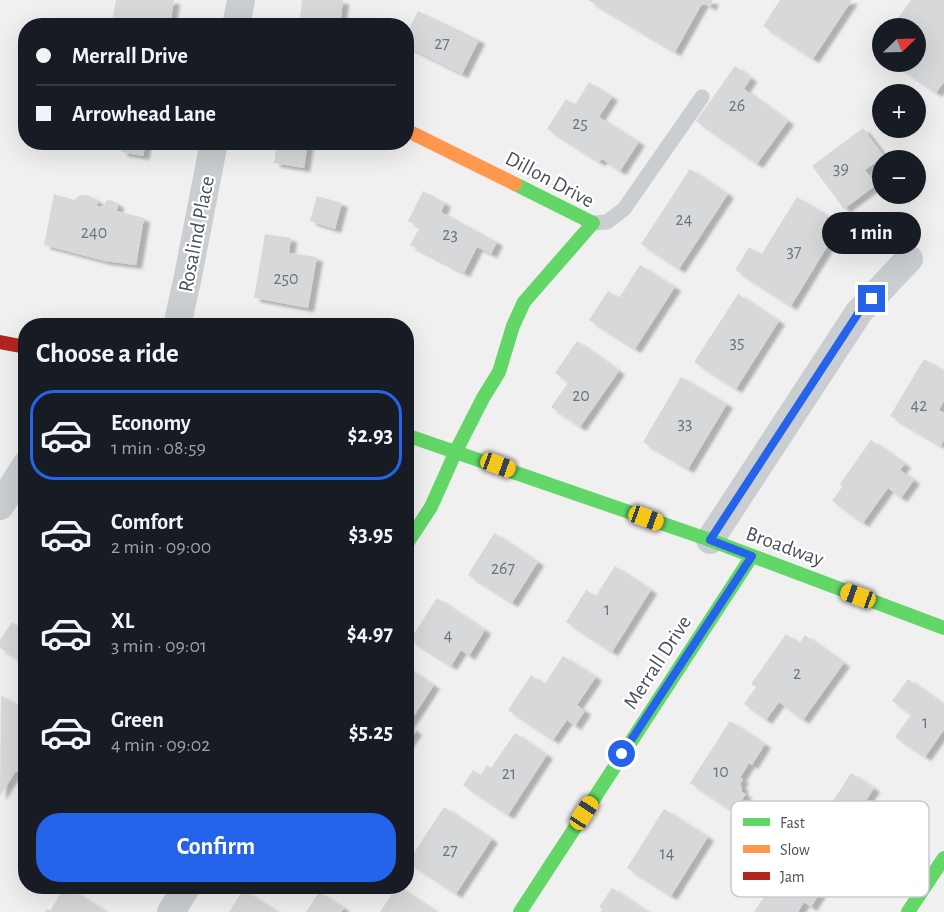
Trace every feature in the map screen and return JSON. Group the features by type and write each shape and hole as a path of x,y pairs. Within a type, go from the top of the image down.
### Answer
{"street":[{"path":"238,18 241,0"},
{"name":"Dillon Drive","path":"414,134 592,223 524,302 513,326 499,372 456,451 431,507 414,533"},
{"name":"Rosalind Place","path":"179,318 212,150"},
{"path":"710,540 859,312 909,259"},
{"path":"0,342 18,345"},
{"name":"Broadway","path":"414,438 710,540 944,628"},
{"path":"0,506 18,478"},
{"name":"Merrall Drive","path":"520,912 752,556"},
{"path":"929,880 944,858"},
{"path":"171,912 182,894"},
{"path":"908,912 918,897"}],"lane":[{"path":"592,223 607,222 624,209 702,97"}],"building":[{"path":"116,0 174,0 171,18 113,18"},
{"path":"302,0 343,0 341,18 300,18"},
{"path":"588,0 713,0 710,7 703,2 675,52"},
{"path":"780,0 852,0 813,59 763,26"},
{"path":"911,0 944,0 944,82 936,93 906,72 926,72 926,18 898,18"},
{"path":"418,11 479,40 462,74 414,50 414,19"},
{"path":"735,66 751,78 744,89 788,121 757,164 696,121"},
{"path":"589,82 612,97 599,117 639,142 620,171 602,159 599,162 547,129 566,99 575,105"},
{"path":"863,128 880,150 872,150 872,165 865,170 872,180 872,188 844,209 812,166"},
{"path":"121,150 144,150 143,156 121,152"},
{"path":"276,150 307,150 304,168 274,163"},
{"path":"690,169 728,194 679,269 641,244"},
{"path":"423,191 445,203 441,212 497,242 491,254 477,247 464,273 410,245 420,227 408,221"},
{"path":"54,194 74,200 80,195 88,195 98,201 97,206 104,207 106,201 111,200 118,204 117,211 144,218 136,265 105,261 44,245"},
{"path":"317,196 342,203 335,229 310,221"},
{"path":"797,197 841,224 791,306 735,270 749,247 761,255"},
{"path":"265,234 291,238 289,253 317,257 308,308 254,298"},
{"path":"640,265 675,287 635,349 589,320 608,291 619,298"},
{"path":"738,294 779,321 736,389 694,362"},
{"path":"577,341 619,371 580,427 551,407 568,383 555,373"},
{"path":"924,359 944,371 944,401 939,410 944,413 944,440 941,446 890,416"},
{"path":"681,377 727,404 688,469 643,442"},
{"path":"871,440 905,464 900,470 914,480 901,498 888,488 863,523 832,501 842,487 840,484"},
{"path":"494,533 538,562 512,603 468,575"},
{"path":"615,566 651,590 612,652 566,622 586,590 596,596"},
{"path":"437,598 485,630 469,656 461,650 451,666 414,643 414,634"},
{"path":"12,622 18,626 18,660 0,648 0,640"},
{"path":"786,634 799,644 805,635 844,663 803,720 779,702 766,720 744,704 756,687 751,684"},
{"path":"563,656 596,677 577,705 585,711 575,726 567,720 553,740 508,710 531,675 544,685"},
{"path":"414,672 434,685 414,716"},
{"path":"908,679 944,705 944,730 925,757 895,737 911,715 892,701"},
{"path":"1,695 18,706 18,772 16,771 0,796"},
{"path":"730,721 765,744 752,765 749,763 740,778 743,779 740,784 742,792 746,794 741,801 731,801 731,810 690,783"},
{"path":"515,733 547,755 508,815 463,785 473,770 481,775 487,765 491,768"},
{"path":"851,773 874,788 866,801 833,801"},
{"path":"444,807 492,839 456,894 414,866 414,853"},
{"path":"664,809 708,837 671,896 627,868"},
{"path":"612,888 648,912 601,912 602,909 599,907"},
{"path":"60,894 78,894 106,912 45,912 47,909 50,911"},
{"path":"240,894 249,894 278,912 229,912"},
{"path":"318,894 322,894 344,908 341,912 306,912"},
{"path":"392,894 410,894 437,912 380,912"},
{"path":"764,897 817,897 811,907 804,902 798,912 754,912"}],"traffic: fast":[{"path":"414,533 431,507 456,451 499,372 513,326 524,302 593,223 515,184"},
{"path":"414,438 710,540 944,628"},
{"path":"520,912 752,556"},
{"path":"929,880 944,858"},
{"path":"908,912 918,897"}],"traffic: slow":[{"path":"414,134 515,184"}],"traffic: jam":[{"path":"0,342 18,345"}],"route":[{"path":"622,754 752,556 710,540 859,312 872,299"}]}
